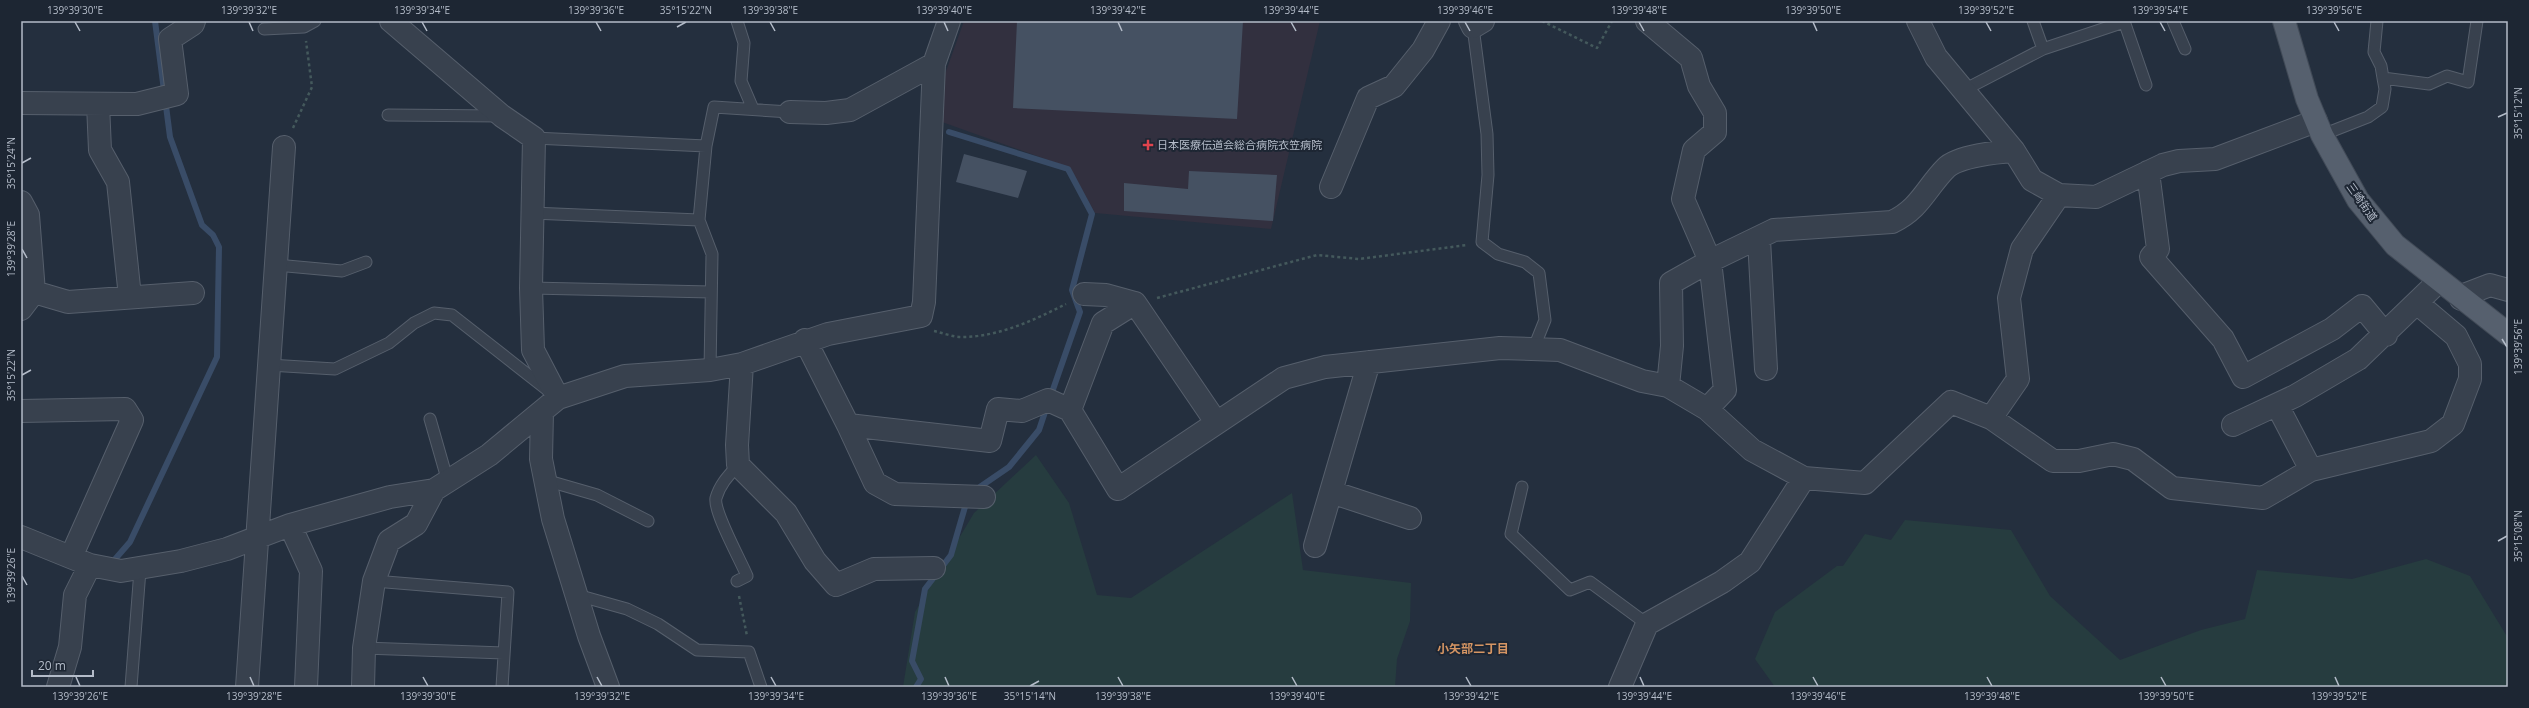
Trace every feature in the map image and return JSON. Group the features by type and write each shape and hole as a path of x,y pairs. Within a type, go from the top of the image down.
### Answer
{"main road":[{"name":"三崎街道","path":"2284,21 2319,128 2358,200 2395,245 2461,299 2508,334"}],"street":[{"path":"21,103 138,104 177,94 170,39 193,24 194,21"},
{"path":"391,21 502,116 534,138 531,288 533,350 550,405 541,459 553,519 608,687"},
{"path":"21,537 80,561 120,572 140,570 227,549 257,536 290,525 390,497 441,486 489,455 550,405 625,376 710,370 742,364 805,340 921,316 924,302 934,64 949,21"},
{"path":"1331,187 1368,98 1394,86 1424,50 1439,21"},
{"path":"1648,21 1691,58 1699,86 1715,113 1715,132 1694,150 1683,199 1710,261 1726,390 1707,409"},
{"path":"1918,21 1936,57 2014,152 2032,180 2059,195 2096,197 2163,165 2179,161 2215,159 2319,128"},
{"path":"790,112 826,113 850,110 934,64"},
{"path":"98,104 100,150 118,182 130,297"},
{"path":"247,687 284,147"},
{"path":"1668,386 1672,346 1671,283 1710,261 1759,239 1774,230 1892,222 1907,215 1920,202 1947,167 1984,153 2014,152"},
{"path":"2148,172 2158,250 2150,257 2222,339 2243,377 2332,328 2362,306 2386,335"},
{"path":"1991,418 2018,379 2009,298 2022,249 2059,195"},
{"path":"21,202 28,215 25,294 68,302 193,293"},
{"path":"1759,239 1766,369"},
{"path":"2233,425 2277,405 2358,359 2386,335 2439,281"},
{"path":"2461,299 2464,295 2490,285 2508,290"},
{"path":"1084,294 1106,295 1135,303 1216,422"},
{"path":"1070,410 1103,323 1135,303"},
{"path":"848,425 990,441 998,408 1022,411 1048,400 1070,410 1118,489 1216,422 1284,378 1325,367 1500,348 1560,350 1642,381 1668,386 1707,409 1752,450 1804,478 1865,483 1951,402 1991,418 2053,461 2078,461 2113,454 2133,459 2172,488 2263,498 2311,470 2431,441 2453,424 2470,379 2470,364 2456,336 2417,303"},
{"path":"805,340 848,425 875,483 895,494 984,497"},
{"path":"1315,546 1369,362"},
{"path":"742,364 737,445 738,464 786,513 815,562 836,585 874,569 934,568"},
{"path":"2277,405 2311,470"},
{"path":"21,411 125,409 132,420 80,561 70,646 58,687"},
{"path":"1620,687 1647,624 1722,582 1750,562 1804,478"},
{"path":"363,687 364,648 374,581 389,541 416,524 441,486"},
{"path":"1331,492 1410,518"},
{"path":"290,525 311,571 306,687"}],"lane":[{"path":"264,29 304,27 315,21"},
{"path":"737,21 744,43 741,81 753,109"},
{"path":"2033,21 2043,49"},
{"path":"1964,90 2043,49 2124,21 2146,85"},
{"path":"2173,21 2185,49"},
{"path":"2319,128 2368,117 2382,107 2385,89 2381,66 2374,52 2377,21"},
{"path":"2383,78 2429,84 2447,76 2468,82 2477,21"},
{"path":"1475,23 1487,134 1488,174 1482,242 1498,254 1525,262 1539,273 1545,320 1533,350"},
{"path":"710,370 712,254 698,220 706,146 714,107 790,112"},
{"path":"388,115 502,116"},
{"path":"534,138 706,146"},
{"path":"532,213 698,220"},
{"path":"276,265 342,271 366,262"},
{"path":"531,288 711,292"},
{"path":"269,365 335,369 389,343 414,323 434,313 452,315 550,405"},
{"path":"430,419 441,486"},
{"path":"737,581 747,576 720,517 716,500 721,484 738,464"},
{"path":"545,480 597,495 648,521"},
{"path":"1522,487 1511,534 1570,590 1590,582 1647,624"},
{"path":"130,687 140,570"},
{"path":"374,581 508,592 502,687"},
{"path":"577,595 627,609 658,624 697,650 750,652 761,687"},
{"path":"364,648 504,653"}],"path":[{"path":"1542,21 1597,48 1612,21"},
{"path":"284,147 312,87 304,27"},
{"path":"1135,303 1203,287 1317,255 1359,259 1374,258 1482,242"},
{"path":"921,316 934,331 960,338 994,334 1043,316 1084,294"},
{"path":"737,581 750,652"}],"shaded area":[{"name":"日本医療伝道会総合病院衣笠病院","path":"964,21 1320,21 1271,229 1095,213 1070,168 942,122 945,74"}],"green space":[{"path":"1036,455 1069,503 1097,595 1131,598 1292,493 1303,570 1411,583 1410,621 1397,659 1395,687 903,687 915,612 974,513"},
{"path":"1905,520 2011,530 2050,596 2120,660 2201,630 2245,619 2257,570 2352,579 2426,559 2470,576 2508,638 2508,687 1775,687 1755,659 1775,612 1837,566 1843,566 1865,534 1891,540"}],"building":[{"path":"1017,21 1243,21 1237,119 1013,108"},
{"path":"964,154 1027,171 1018,198 956,182"},
{"path":"1189,171 1277,175 1273,221 1124,211 1124,183 1188,189"}],"waterway":[{"path":"110,565 130,542 217,357 219,247 213,235 202,225 170,137 155,21"},
{"path":"949,132 1068,169 1092,214 1072,290 1080,312 1050,398"},
{"path":"974,491 1009,467 1039,430 1047,406"},
{"path":"916,687 921,679 912,661 925,589 951,555 967,500"}],"place":[{"name":"日本医療伝道会総合病院衣笠病院","path":"1148,145"}],"district":[{"name":"小矢部二丁目","path":"1473,649"}]}
